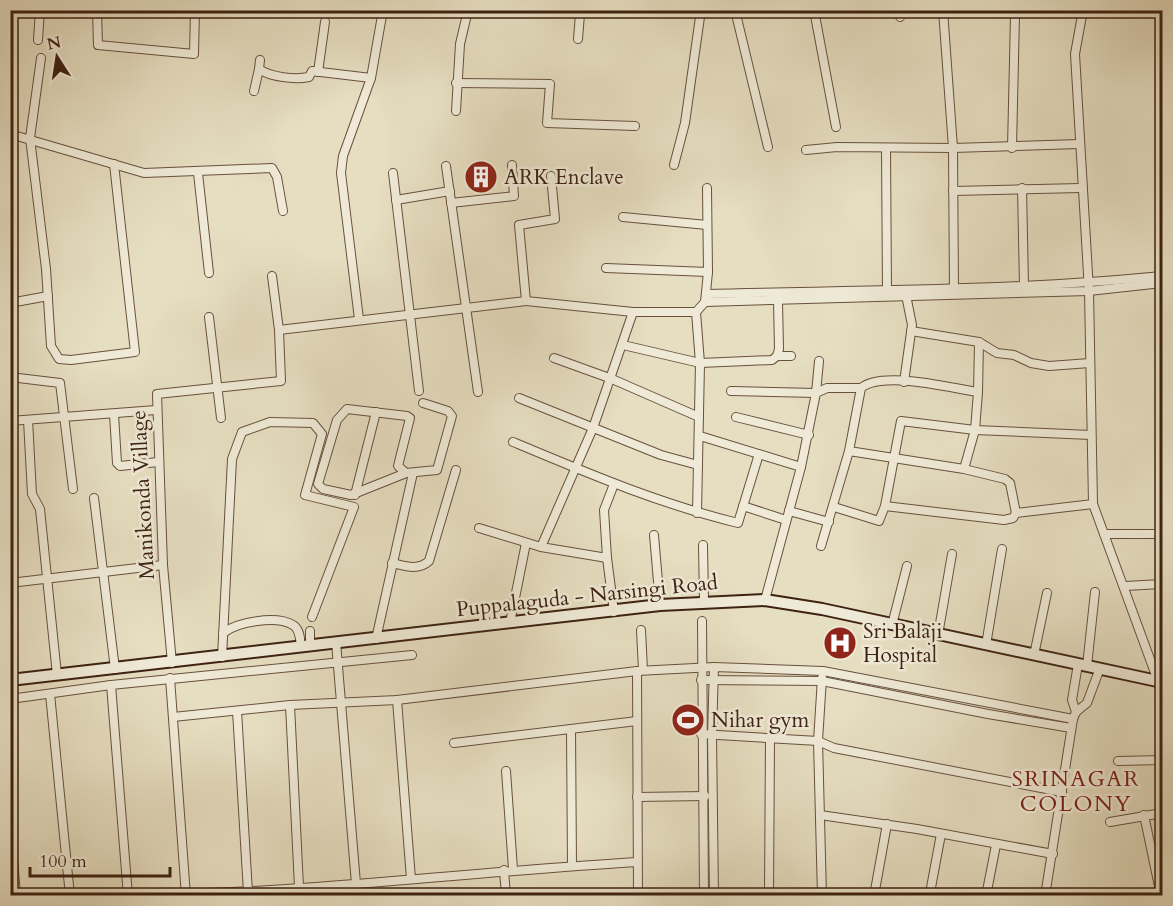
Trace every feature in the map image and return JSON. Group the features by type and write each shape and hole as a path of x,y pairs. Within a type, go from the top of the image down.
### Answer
{"street":[{"path":"38,40 40,10"},
{"path":"97,10 98,45 194,54 195,10"},
{"path":"359,319 341,173 343,156 371,78 383,10"},
{"path":"456,111 460,44 468,10"},
{"path":"577,10 580,14 578,39"},
{"path":"674,165 685,123 701,10"},
{"path":"735,10 768,147"},
{"path":"814,10 836,127"},
{"path":"943,10 953,148 954,292"},
{"path":"1083,10 1075,54 1081,188 1089,291 1093,504 1160,682"},
{"path":"1012,148 1015,15"},
{"path":"318,72 325,21"},
{"path":"40,58 30,138 48,296 51,346 59,359 71,360 135,352 114,164"},
{"path":"254,91 260,60"},
{"path":"259,69 264,73 300,79 309,77 312,71 371,78"},
{"path":"456,83 550,84 547,123 634,126"},
{"path":"10,134 144,173 198,173 272,168 277,177 283,211"},
{"path":"806,150 837,147 1012,148 1079,144"},
{"path":"886,148 887,291"},
{"path":"451,203 514,196 512,165"},
{"path":"446,166 478,392"},
{"path":"198,173 209,273"},
{"path":"393,173 419,392"},
{"path":"525,301 519,225 555,219 551,176"},
{"path":"697,513 700,363 696,312 705,298 708,272 707,188"},
{"path":"1022,188 1024,286"},
{"path":"953,191 1081,188"},
{"path":"396,200 450,191"},
{"path":"623,217 707,225"},
{"path":"606,268 708,272"},
{"path":"272,276 279,330 525,301 633,312 696,312"},
{"path":"954,292 1162,276"},
{"path":"705,298 778,302 954,292 1089,291 1162,283"},
{"path":"705,298 887,291 906,294"},
{"path":"904,382 911,331 906,294"},
{"path":"10,303 48,296"},
{"path":"777,356 778,302"},
{"path":"541,547 593,428 612,379 633,312"},
{"path":"210,317 221,418"},
{"name":"Manikonda Village","path":"172,663 163,565 157,394 281,381 279,330"},
{"path":"911,331 979,342 997,353 1022,357 1031,363 1049,366 1090,363"},
{"path":"964,469 975,429 979,342"},
{"path":"623,345 700,363 772,360 777,356 791,356"},
{"path":"554,358 612,379 699,417"},
{"path":"765,600 809,435 819,361"},
{"path":"10,377 60,383 66,417 73,489"},
{"path":"731,391 816,393 827,388 861,388 879,380 978,392"},
{"path":"821,546 849,452 861,388"},
{"path":"519,398 661,455 699,465"},
{"path":"409,473 398,466 410,418 347,409 340,414 318,484 327,491 355,495 409,473 432,472 440,467 453,418 448,411 423,403"},
{"path":"10,421 156,410"},
{"path":"355,495 376,412"},
{"path":"114,414 117,463 120,466 158,462"},
{"path":"736,417 809,435"},
{"path":"28,420 32,494 40,509 57,675"},
{"path":"834,507 879,521 885,506 901,421 975,429 1091,435"},
{"path":"222,657 232,459 242,432 270,422 313,423 322,434 305,495 354,507 312,617"},
{"path":"700,436 801,466"},
{"path":"513,442 614,484 697,513 738,523 759,454"},
{"path":"849,452 964,469 1005,479 1010,483 1016,513 1013,518 1004,520 885,506"},
{"path":"392,562 411,567 424,565 429,561 456,470"},
{"path":"376,639 409,473"},
{"path":"614,484 604,510 614,612"},
{"path":"94,498 115,669"},
{"path":"1016,513 1093,504"},
{"path":"743,506 786,520"},
{"path":"789,511 829,522"},
{"path":"479,528 541,547 607,558"},
{"path":"1104,534 1162,534"},
{"path":"654,535 660,605"},
{"path":"510,623 526,543"},
{"path":"703,545 704,601"},
{"path":"986,645 1002,549"},
{"path":"938,635 952,554"},
{"path":"10,583 163,565"},
{"path":"892,625 907,566"},
{"path":"1125,586 1162,584"},
{"path":"1045,896 1073,720 1072,700 1082,665 1095,592"},
{"path":"1034,655 1047,593"},
{"name":"Puppalaguda - Narsingi Road","path":"10,680 660,605 704,601 765,600 822,609 1160,682"},
{"path":"702,621 701,735 704,896"},
{"path":"223,633 243,622 290,623 297,628 306,646"},
{"path":"638,896 637,721 641,630"},
{"path":"306,646 310,631"},
{"path":"336,642 357,896"},
{"path":"10,699 170,678 412,655"},
{"path":"173,717 290,705 398,700 640,670 714,667 823,671 1073,720"},
{"path":"714,667 712,735 714,896"},
{"path":"1073,720 1088,703 1100,668"},
{"path":"822,896 818,741 823,671"},
{"path":"170,678 186,895 248,892 513,869 638,862"},
{"path":"701,680 822,681 988,714 1073,720"},
{"path":"111,685 128,896"},
{"path":"50,694 70,896"},
{"path":"398,700 411,879"},
{"path":"290,705 299,887"},
{"path":"237,711 248,892"},
{"path":"454,743 637,721"},
{"path":"571,729 572,866"},
{"path":"701,735 818,741 834,748 1062,792"},
{"path":"769,896 770,738"},
{"path":"1118,761 1162,760"},
{"path":"506,771 513,869"},
{"path":"637,797 712,796"},
{"path":"1110,822 1162,813"},
{"path":"820,815 887,824 1053,854"},
{"path":"1144,815 1161,896"},
{"path":"10,819 16,896"},
{"path":"874,896 887,824"},
{"path":"930,892 941,834"},
{"path":"986,896 996,845"},
{"path":"504,870 506,896"}],"place":[{"name":"ARK Enclave","path":"481,177"},
{"name":"Sri Balaji Hospital","path":"840,643"},
{"name":"Nihar gym","path":"688,720"}],"district":[{"name":"SRINAGAR COLONY","path":"1076,792"}]}
